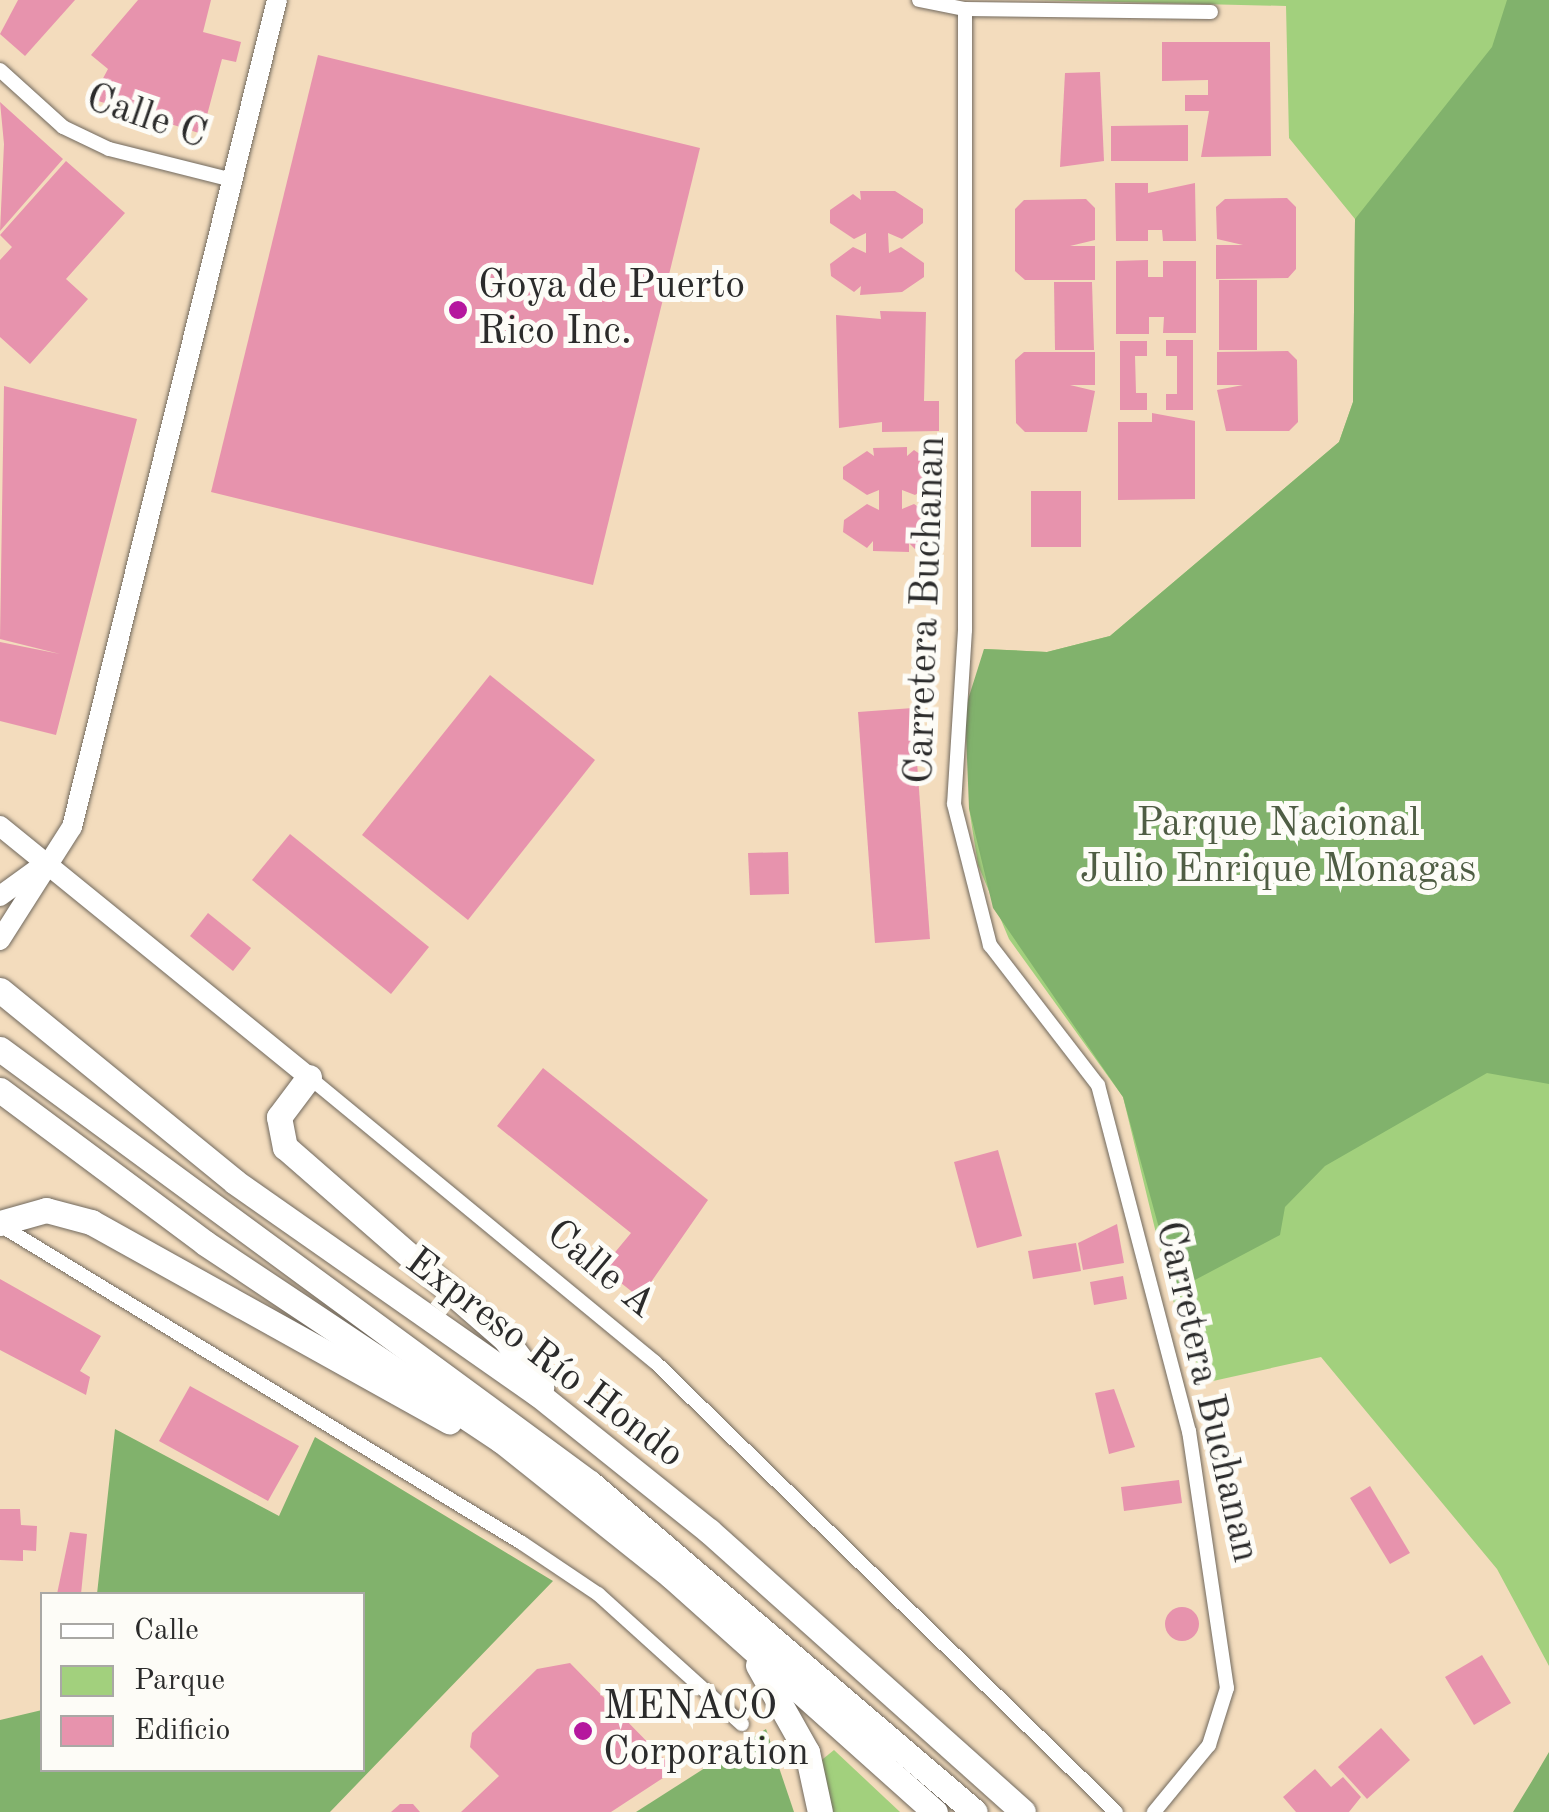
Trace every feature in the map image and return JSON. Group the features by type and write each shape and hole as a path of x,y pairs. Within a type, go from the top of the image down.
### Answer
{"highway":[{"name":"Expreso Río Hondo","path":"0,990 236,1182 563,1414 709,1531 1022,1812"},
{"path":"3,1052 590,1482 975,1812"},
{"path":"310,1078 279,1117 285,1147 506,1340 563,1414"},
{"path":"0,1090 204,1243 502,1441 742,1639 935,1812"},
{"path":"0,1224 46,1210 91,1222 438,1417 502,1441"},
{"path":"742,1639 798,1734 820,1812"}],"street":[{"path":"0,940 72,827 277,0"},
{"path":"919,0 957,6 1211,12"},
{"name":"Carretera Buchanan","path":"957,6 964,630 954,804 990,945 1098,1086 1189,1432 1227,1688 1209,1745 1154,1812"},
{"name":"Calle C","path":"0,70 64,127 108,149 232,180"},
{"name":"Calle A","path":"0,826 655,1362 1116,1812"},
{"path":"0,896 47,862"},
{"path":"0,1224 583,1584 742,1724"}],"green space":[{"name":"Parque Nacional Julio Enrique Monagas","path":"1034,0 1549,0 1549,1666 1497,1569 1321,1357 1204,1383 1171,1295 1123,1097 1009,939 978,865 969,808 984,649 1047,652 1110,636 1339,442 1353,402 1355,219 1289,138 1286,6"},
{"name":"Parque Nacional Julio Enrique Monagas","path":"1507,0 1549,0 1549,1084 1487,1073 1325,1166 1285,1207 1280,1235 1176,1290 1123,1097 993,908 969,808 965,709 984,649 1047,652 1110,636 1339,442 1353,402 1355,219 1492,47"},
{"path":"115,1429 279,1516 315,1437 553,1581 330,1812 0,1812 0,1720 40,1710 40,1772 365,1772 365,1592 97,1592"},
{"path":"766,1729 794,1812 636,1812"},
{"path":"834,1750 900,1812 827,1812 818,1763"},
{"path":"1549,1752 1549,1812 1513,1812 1532,1781"}],"building":[{"path":"18,0 75,0 25,56 0,34"},
{"path":"138,0 211,0 203,32 241,42 236,62 222,59 202,134 92,99 108,69 91,55"},
{"path":"1162,42 1270,42 1271,156 1201,157 1209,111 1185,111 1185,95 1208,95 1208,80 1162,81"},
{"name":"Goya de Puerto Rico Inc.","path":"318,55 700,148 593,585 211,492"},
{"path":"1100,72 1104,161 1060,167 1065,73"},
{"path":"0,102 63,159 0,231 4,144"},
{"path":"1188,125 1188,161 1111,161 1111,126"},
{"path":"66,161 125,213 66,279 88,299 30,364 0,337 0,260 12,247 0,235"},
{"path":"1115,183 1148,183 1148,193 1195,183 1196,241 1163,241 1162,230 1148,230 1148,241 1116,241"},
{"path":"860,191 895,191 923,209 923,223 902,239 888,233 889,253 901,247 924,263 924,277 902,292 860,295 861,286 854,292 831,276 830,264 853,247 866,253 866,233 854,239 830,223 830,210 853,194 861,200"},
{"path":"1287,198 1296,207 1296,269 1288,278 1216,279 1216,245 1243,245 1217,239 1216,207 1225,199"},
{"path":"1086,199 1095,208 1095,240 1070,246 1095,246 1095,280 1025,280 1015,271 1015,209 1024,200"},
{"path":"1148,260 1148,277 1163,277 1163,261 1196,261 1196,333 1163,333 1164,317 1149,317 1149,334 1116,334 1116,261"},
{"path":"1219,280 1257,280 1257,350 1219,350"},
{"path":"1054,282 1092,282 1094,350 1055,350"},
{"path":"880,311 926,312 924,401 939,401 939,431 882,432 882,422 839,428 836,315 881,319"},
{"path":"1166,340 1193,340 1193,410 1166,410 1166,394 1177,394 1177,356 1166,356"},
{"path":"1120,341 1147,341 1147,356 1135,356 1136,393 1147,393 1147,410 1120,410"},
{"path":"1288,351 1297,360 1298,422 1289,431 1226,431 1217,390 1243,385 1217,385 1217,352"},
{"path":"1024,352 1095,352 1095,385 1070,385 1095,391 1087,432 1025,432 1016,423 1015,360"},
{"path":"4,386 137,419 56,735 0,721 0,642 60,654 0,639"},
{"path":"1152,413 1195,421 1195,499 1118,500 1118,422 1152,422"},
{"path":"907,447 907,456 914,450 937,466 937,479 915,495 902,490 902,509 914,504 937,519 937,533 915,549 909,543 909,552 873,551 873,541 867,548 843,532 844,520 867,504 879,510 879,490 867,495 843,479 843,467 867,451 874,456 873,448"},
{"path":"1031,491 1081,491 1081,547 1031,547"},
{"path":"490,675 595,760 468,920 362,835"},
{"path":"913,708 930,939 875,943 858,712"},
{"path":"290,834 429,947 391,994 252,880"},
{"path":"788,852 789,894 750,895 748,853"},
{"path":"208,913 251,948 233,971 190,936"},
{"path":"543,1068 708,1200 640,1298 602,1268 631,1233 497,1126"},
{"path":"998,1150 1022,1236 977,1248 954,1162"},
{"path":"1117,1224 1124,1263 1083,1270 1078,1243"},
{"path":"1076,1243 1081,1271 1033,1279 1028,1251"},
{"path":"1123,1276 1127,1299 1094,1305 1090,1282"},
{"path":"0,1279 101,1336 80,1371 90,1377 86,1395 0,1350"},
{"path":"190,1386 299,1446 268,1501 159,1441"},
{"path":"1114,1389 1135,1447 1109,1454 1095,1393"},
{"path":"1179,1480 1182,1503 1124,1511 1121,1487"},
{"path":"1370,1486 1410,1553 1390,1564 1350,1498"},
{"path":"0,1509 20,1509 21,1525 37,1526 36,1551 23,1550 23,1561 0,1560"},
{"path":"70,1532 87,1534 81,1592 57,1592"},
{"path":"1182,1607 1194,1612 1199,1624 1194,1636 1182,1641 1170,1636 1165,1624 1170,1612"},
{"path":"1482,1655 1511,1703 1474,1725 1445,1677"},
{"path":"570,1663 667,1762 666,1776 611,1812 461,1812 499,1776 470,1747 472,1733 537,1669"},
{"path":"1381,1728 1410,1760 1367,1799 1338,1767"},
{"path":"1315,1769 1331,1787 1343,1777 1361,1797 1349,1812 1296,1812 1283,1797"},
{"path":"400,1804 413,1804 420,1812 391,1812"}],"place":[{"name":"Goya de Puerto Rico Inc.","path":"458,310"},
{"name":"MENACO Corporation","path":"583,1731"}]}
